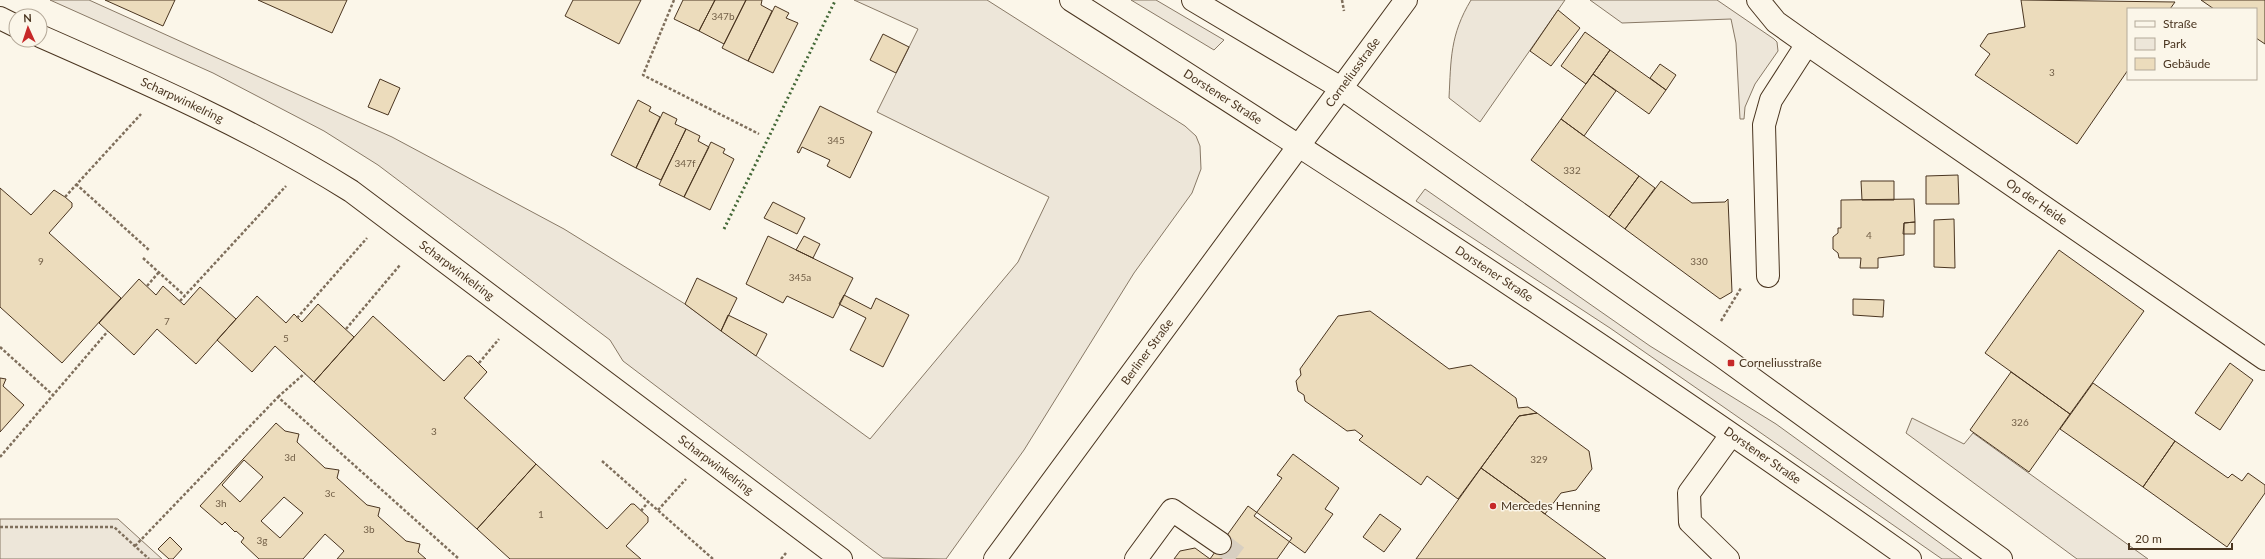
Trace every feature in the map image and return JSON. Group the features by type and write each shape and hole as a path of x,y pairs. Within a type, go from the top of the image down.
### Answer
{"main road":[{"name":"Dorstener Straße","path":"1071,0 1299,144 1731,435 1910,559"},
{"path":"1193,0 1341,88 1707,346 2001,559"},
{"name":"Corneliusstraße","path":"1299,144 1406,0"},
{"name":"Op der Heide","path":"1758,0 1776,22 1807,44 2265,359"},
{"name":"Scharpwinkelring","path":"48,40 163,90 255,135 307,163 421,241 841,559"},
{"path":"1768,276 1764,125 1771,100 1807,44"},
{"name":"Berliner Straße","path":"995,559 1299,144"},
{"path":"1728,559 1690,522 1689,494 1731,435"},
{"path":"1136,559 1172,510 1220,543"}],"path":[{"path":"674,0 643,75 759,134"},
{"path":"1342,0 1344,11"},
{"path":"65,197 163,90"},
{"path":"180,301 307,163"},
{"path":"76,184 149,250"},
{"path":"297,318 386,216"},
{"path":"346,329 421,241"},
{"path":"143,258 185,296"},
{"path":"147,286 159,272"},
{"path":"1707,346 1746,280 1768,276"},
{"path":"0,457 54,396 108,331"},
{"path":"0,347 54,396"},
{"path":"135,546 278,397 305,374"},
{"path":"278,397 459,559"},
{"path":"658,510 706,457"},
{"path":"602,461 712,559"},
{"path":"641,511 648,502"},
{"path":"0,527 114,527 150,559"}],"green space":[{"path":"50,0 89,0 392,137 564,229 685,304 870,439 1018,262 1049,197 877,112 918,29 854,0 987,0 1185,126 1196,136 1200,146 1201,169 1192,193 1134,273 1024,450 946,559 883,558 623,361 610,340 378,165 324,131 213,73"},
{"path":"1131,0 1156,0 1224,40 1214,50"},
{"path":"1471,0 1565,0 1480,122 1449,98 1451,59 1455,36"},
{"path":"1590,0 1717,0 1774,39 1777,42 1778,51 1755,84 1745,107 1744,119 1740,119 1736,43 1731,19 1622,23"},
{"path":"1425,189 1650,346 1776,424 1962,559 1942,559 1610,328 1416,201"},
{"path":"1912,418 1964,444 1973,433 2148,559 2077,559 1906,433"},
{"path":"0,519 118,519 162,559 0,559"}],"building":[{"path":"105,0 175,0 163,26"},
{"path":"258,0 347,0 332,33"},
{"path":"573,0 641,0 619,44 565,16"},
{"path":"683,0 715,0 699,31 674,19"},
{"path":"715,0 746,0 724,44 699,31"},
{"path":"746,0 762,0 761,5 772,11 748,61 722,48"},
{"path":"2021,0 2175,2 2171,8 2127,8 2127,71 2077,144 1975,75 1990,54 1980,46 1988,34 2025,27"},
{"path":"2201,0 2265,0 2265,44 2257,39 2257,8 2213,8"},
{"path":"775,6 789,13 786,18 798,23 773,73 748,61"},
{"path":"1558,10 1580,28 1551,66 1530,51"},
{"path":"1585,32 1610,50 1586,84 1561,66"},
{"path":"883,34 909,47 896,73 870,60"},
{"path":"1610,50 1666,90 1649,114 1593,74"},
{"path":"1660,64 1676,75 1666,90 1650,78"},
{"path":"1593,74 1616,91 1584,136 1561,119"},
{"path":"380,79 400,88 388,115 368,107"},
{"path":"638,100 651,107 649,111 660,117 636,168 611,155"},
{"path":"820,106 872,132 850,178 827,166 830,160 802,147 799,153 797,152"},
{"path":"663,112 677,119 675,124 686,129 661,180 636,168"},
{"path":"1561,119 1639,176 1609,217 1531,160"},
{"path":"686,129 700,136 698,141 709,147 684,197 659,185"},
{"path":"711,142 725,149 723,153 734,159 710,210 684,197"},
{"path":"1958,175 1959,204 1926,204 1926,176"},
{"path":"1639,176 1655,188 1625,229 1609,217"},
{"path":"1661,181 1692,203 1725,202 1728,199 1732,292 1720,299 1625,229"},
{"path":"1861,181 1894,181 1894,200 1862,200"},
{"path":"0,188 31,215 54,190 72,203 72,207 49,233 121,298 62,363 0,307"},
{"path":"1914,199 1915,222 1904,223 1904,255 1878,258 1878,268 1860,268 1861,258 1839,258 1838,253 1833,249 1833,237 1838,233 1838,228 1841,228 1841,200"},
{"path":"773,202 805,218 797,234 764,218"},
{"path":"1954,219 1955,268 1934,267 1934,220"},
{"path":"1915,222 1915,234 1903,234 1904,223"},
{"path":"768,236 853,278 833,318 787,296 783,303 746,284"},
{"path":"804,236 820,244 813,258 796,250"},
{"path":"2059,250 2144,311 2070,414 1985,353"},
{"path":"697,278 737,298 721,331 685,304"},
{"path":"139,279 156,295 163,286 184,305 200,287 236,319 196,364 157,329 134,355 99,323"},
{"path":"844,295 871,309 876,298 909,315 883,367 850,350 866,318 839,304"},
{"path":"257,296 286,323 294,314 302,322 318,304 354,337 314,382 275,346 252,372 217,340"},
{"path":"1853,299 1884,300 1883,317 1853,315"},
{"path":"1370,311 1449,369 1471,365 1516,398 1518,408 1528,407 1537,413 1519,416 1458,499 1427,476 1421,485 1359,440 1363,436 1355,430 1347,431 1305,401 1304,395 1298,391 1296,381 1301,375 1300,369 1338,316"},
{"path":"728,315 767,334 756,356 721,331"},
{"path":"373,316 444,381 467,356 471,356 487,372 464,398 536,464 477,529 314,382"},
{"path":"2230,363 2253,380 2220,430 2195,413"},
{"path":"2011,372 2070,414 2029,472 1970,430"},
{"path":"0,378 6,379 3,386 24,405 0,432"},
{"path":"2093,383 2175,441 2143,487 2060,429"},
{"name":"Mercedes Henning","path":"1537,413 1589,451 1592,469 1576,490 1561,493 1545,514 1481,468 1519,416"},
{"path":"276,423 285,431 299,434 297,442 325,468 339,470 337,478 367,505 380,508 378,516 406,541 420,544 418,552 426,559 337,559 344,551 325,534 303,559 259,559 241,542 244,538 236,531 235,532 225,522 222,525 200,506","holes":["244,460 263,477 240,502 222,485","284,497 303,513 280,538 261,521"]},
{"path":"2175,441 2228,478 2232,474 2242,481 2248,473 2265,485 2265,493 2227,547 2143,487"},
{"path":"1293,454 1339,488 1325,509 1333,514 1305,553 1254,516 1282,478 1277,475"},
{"path":"536,464 607,529 631,504 634,504 648,517 648,522 626,546 641,559 510,559 477,529"},
{"name":"Mercedes Henning","path":"1481,468 1545,514 1606,559 1416,559"},
{"path":"1248,506 1292,538 1277,559 1210,559"},
{"path":"1380,514 1401,529 1384,552 1363,537"},
{"path":"170,537 182,549 173,559 169,559 158,549"},
{"path":"1195,548 1210,559 1174,559 1180,551"}],"tunnel":[{"path":"1220,543 1241,559"}],"hedge":[{"path":"724,229 835,1"}],"place":[{"name":"Corneliusstraße","path":"1731,363"},
{"name":"Mercedes Henning","path":"1493,506"}]}
